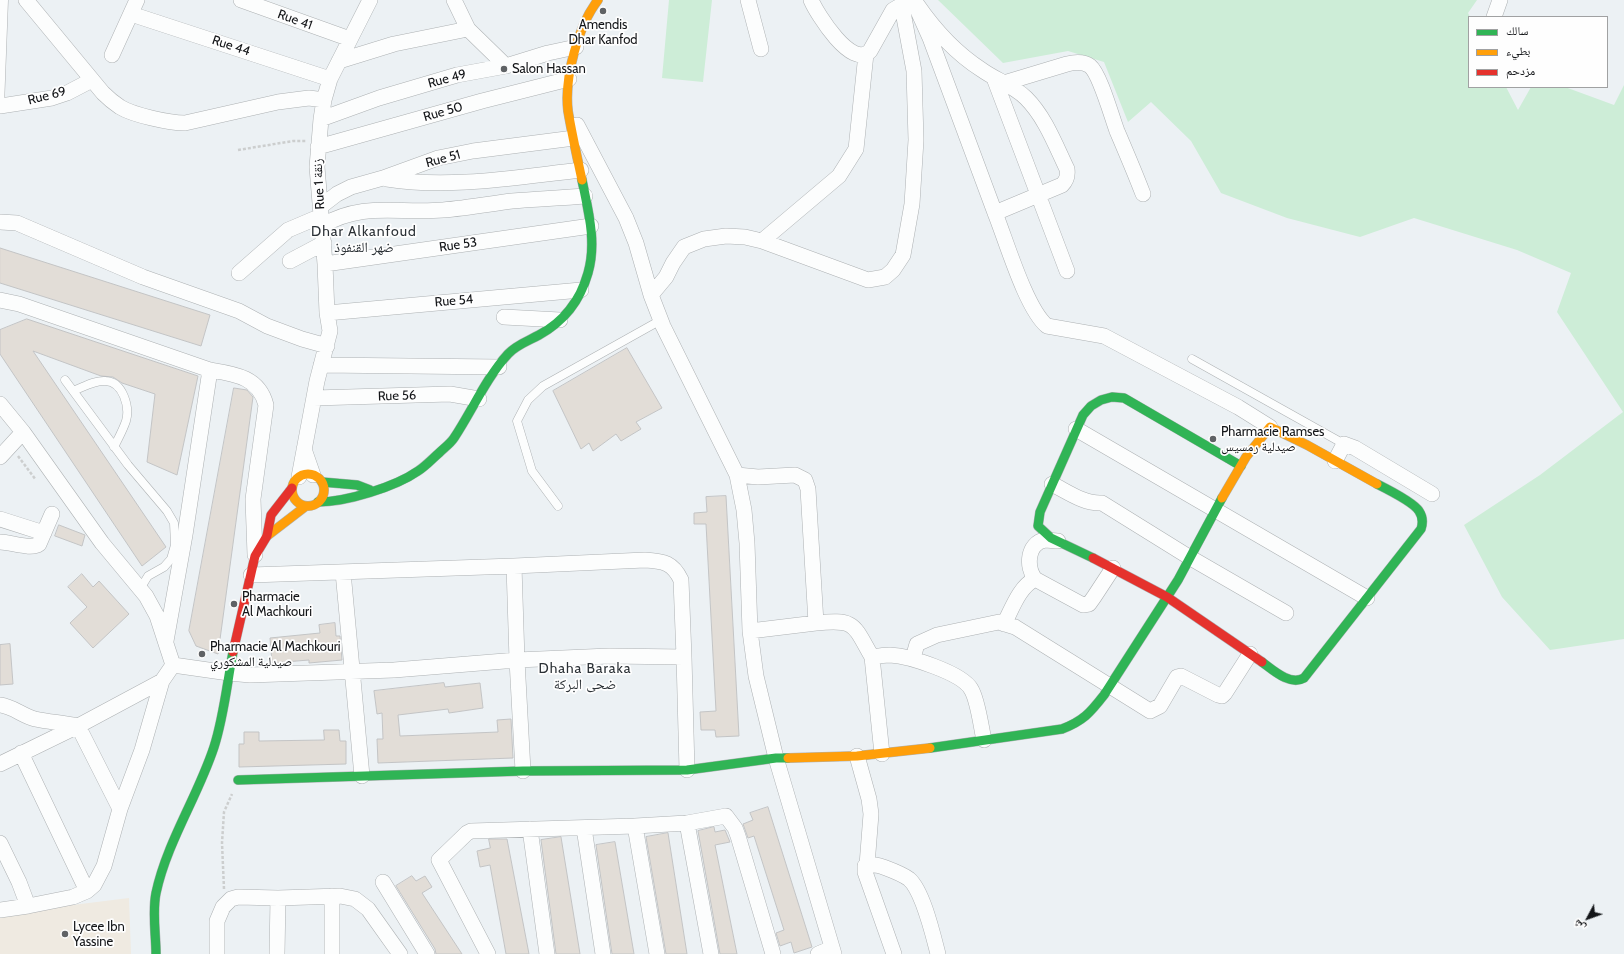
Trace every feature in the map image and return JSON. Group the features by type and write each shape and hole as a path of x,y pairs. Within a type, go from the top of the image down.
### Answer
{"street":[{"path":"26,0 92,80 121,108 174,122 192,122 220,114 299,98 324,100"},
{"name":"Rue 41","path":"241,0 350,40"},
{"name":"Rue 1 زنقة","path":"306,480 304,448 321,365 330,331 327,312 324,244 317,167 321,119 324,100 330,79 370,0"},
{"path":"454,0 468,29 506,66"},
{"path":"267,536 306,506 318,502 343,500 397,482 411,475 436,456 453,440 499,367 516,347 541,334 571,310 582,290 591,258 591,226 568,109 569,80 576,47 586,20 598,0"},
{"path":"748,0 761,49"},
{"path":"811,0 824,24 840,42 856,55 866,54"},
{"path":"1494,16 1500,0"},
{"path":"762,241 839,176 856,149 866,54 893,10 911,2"},
{"path":"911,2 937,31 966,59 1025,97 1038,112 1048,128 1067,169 1068,175 1066,181 1062,185 995,213"},
{"path":"911,2 930,38 1024,289 1041,321 1046,326 1104,336 1238,407 1270,427 1286,434 1399,496 1419,510 1422,515 1423,521 1421,529 1305,678 1292,681 1265,666 1209,625 1167,597 1045,534 1038,526 1040,512 1076,429 1088,409 1101,400 1114,396 1124,398 1241,466"},
{"path":"651,295 666,277 678,253 684,247 694,242 719,236 734,236 762,241 868,280 885,277 899,263 905,247 912,204 916,140 914,70 903,16 911,2"},
{"path":"112,55 134,7"},
{"name":"Rue 44","path":"134,7 330,79"},
{"path":"339,61 394,44 468,29"},
{"name":"Rue 49","path":"321,119 379,98 456,75 506,66 548,53 576,47"},
{"path":"999,81 1076,62 1090,66 1094,70 1100,84 1143,194"},
{"name":"Rue 69","path":"0,106 52,98 67,93 92,80"},
{"name":"Rue 50","path":"318,143 569,80"},
{"path":"999,81 1068,271"},
{"path":"568,109 626,218 636,243 651,295 661,320 737,475 744,510 747,543 750,631 756,676 776,758 833,951 818,954"},
{"name":"Rue 51","path":"321,216 337,194 351,187 383,178 438,158 473,151 574,138"},
{"path":"383,178 423,182 465,182 581,170"},
{"path":"239,273 288,230 321,216 345,215 363,211 442,210 513,201 585,196"},
{"path":"0,222 18,224 143,277 239,311 267,326 327,346"},
{"name":"Rue 53","path":"325,264 591,226"},
{"path":"290,261 324,244"},
{"name":"Rue 54","path":"327,312 582,290"},
{"path":"0,300 20,304 210,370 224,372 248,380 255,384 264,398 266,405 253,499 256,556"},
{"path":"504,317 560,320"},
{"path":"321,365 499,367"},
{"path":"166,642 185,535 210,370"},
{"name":"Rue 56","path":"314,398 450,394 479,399"},
{"path":"0,404 23,432 102,543 146,596 158,616 173,665"},
{"path":"238,780 523,771 687,770 776,758 882,754 1062,729 1077,723 1092,711 1110,685 1167,597 1252,448 1270,427"},
{"path":"1076,429 1368,598"},
{"path":"0,457 23,432"},
{"path":"1335,461 1344,444 1355,448 1432,494"},
{"path":"737,475 758,477 795,475 800,477 807,484 816,623"},
{"path":"156,954 155,908 160,880 166,862 214,747 228,689 229,673 250,575 256,556 267,536 271,515 276,507 306,480 357,485 370,490"},
{"path":"306,480 324,489 323,496 318,502"},
{"path":"306,480 293,495 296,501 306,506"},
{"path":"1052,484 1085,501 1095,504 1102,503 1286,613"},
{"path":"0,542 12,542 33,547 39,544 52,514"},
{"path":"0,519 44,533"},
{"path":"1058,541 1045,540 1038,543 1033,548 1028,565 1031,574 1035,578 1083,605 1089,604 1113,568"},
{"path":"250,575 645,560 664,562 672,566 681,580 687,770"},
{"path":"514,566 523,771"},
{"path":"342,572 362,776"},
{"path":"1004,624 1024,587 1035,578"},
{"path":"750,631 836,621 845,622 852,626 858,632 872,657 882,754"},
{"path":"913,658 917,644 937,635 999,622 1015,627 1150,711 1160,706 1177,677 1181,676 1218,696 1222,696 1250,654"},
{"path":"872,657 889,655 913,658 962,680 970,687 974,695 984,740"},
{"path":"173,665 229,673 250,674 394,670 517,660 608,656 684,657"},
{"path":"0,910 73,897 87,891 94,885 104,866 120,809 142,750 162,681 173,665"},
{"path":"0,764 78,726 162,681"},
{"path":"0,705 35,719 78,726"},
{"path":"78,726 120,809"},
{"path":"21,753 87,891"},
{"path":"857,756 869,799 871,814 867,865 865,866 865,872 894,954"},
{"path":"488,954 439,860 471,831 687,823 726,816 735,828 773,954"},
{"path":"687,823 711,954"},
{"path":"635,826 657,954"},
{"path":"584,828 603,954"},
{"path":"530,829 547,954"},
{"path":"0,843 19,882 28,906"},
{"path":"867,865 874,865 896,872 909,879 914,884 922,900 938,954"},
{"path":"383,882 427,954"},
{"path":"217,954 217,921 227,903 231,899 238,897 278,898 332,896 347,897 355,899 361,903 372,914 400,954"},
{"path":"332,896 332,954"},
{"path":"277,954 278,898"}],"lane":[{"path":"0,106 4,0"},
{"path":"558,506 532,471 519,431 517,421 528,400 543,386 661,320"},
{"path":"1192,359 1344,444"},
{"path":"65,380 114,447 172,517 175,525 175,545 171,559 164,567 148,576 140,589"},
{"path":"73,392 94,382 107,381 118,387 124,396 128,408 126,420 114,447"}],"path":[{"path":"238,150 293,141 318,143"},
{"path":"227,903 223,883 222,843 224,812 238,780"}],"shaded area":[{"name":"Lycee Ibn Yassine","path":"129,898 131,954 0,954 0,914"}],"green space":[{"path":"669,0 712,0 703,82 662,78"},
{"path":"938,0 1477,0 1468,13 1470,16 1468,16 1468,88 1507,88 1518,110 1530,88 1568,88 1614,105 1624,85 1624,639 1550,650 1502,597 1464,525 1540,475 1623,412 1557,312 1571,273 1517,250 1414,218 1360,237 1287,218 1221,193 1191,141 1151,102 1128,122 1104,62 1068,51 1003,63"}],"building":[{"path":"0,248 210,315 201,346 0,283"},
{"path":"27,319 198,376 177,475 147,462 155,394 122,383 113,377 101,376 33,351 166,547 142,566 0,354 0,330"},
{"path":"627,348 662,408 636,422 641,429 621,441 616,434 593,451 589,443 581,449 553,391"},
{"path":"234,388 247,390 253,397 218,654 196,646 189,631"},
{"path":"726,496 739,736 716,737 715,730 701,730 700,712 716,711 706,524 694,524 694,513 707,512 706,497"},
{"path":"59,525 85,535 82,546 55,536"},
{"path":"82,574 93,587 99,581 129,614 93,648 70,623 87,607 68,587"},
{"path":"335,623 336,636 340,636 342,660 309,663 309,660 272,663 270,638 320,633 319,625"},
{"path":"10,644 13,684 0,685 0,645"},
{"path":"444,683 445,687 480,683 483,708 449,713 448,709 398,715 400,736 498,732 497,720 511,719 513,758 378,763 377,739 383,739 382,713 377,714 374,691"},
{"path":"324,730 339,730 340,741 346,741 346,764 239,767 239,744 244,744 244,732 259,732 259,741 324,740"},
{"path":"768,807 812,947 794,953 791,942 780,946 776,933 784,930 754,836 748,838 743,824 753,820 750,813"},
{"path":"714,827 715,832 725,830 730,842 715,845 737,954 720,954 698,831"},
{"path":"668,833 687,954 666,954 646,837"},
{"path":"561,837 580,954 556,954 541,840"},
{"path":"489,839 507,839 529,954 506,954 490,865 480,867 477,851 490,848"},
{"path":"615,842 634,954 612,954 596,845"},
{"path":"412,876 416,881 425,876 432,887 422,893 462,954 436,954 435,949 396,886"}],"traffic: fast":[{"path":"318,502 342,499 384,488 397,483 421,469 449,444 461,428 493,373 508,354 518,346 539,335 564,317 581,293 591,261 591,226 582,180"},
{"path":"1093,558 1051,538 1038,526 1040,512 1083,415 1091,406 1101,400 1112,397 1124,398 1241,466"},
{"path":"322,482 357,485 370,490"},
{"path":"1262,662 1276,673 1287,679 1299,680 1304,678 1421,529 1422,518 1419,511 1400,496 1377,484"},
{"path":"930,748 1062,729 1086,716 1104,695 1178,580 1222,498"},
{"path":"156,954 154,916 156,893 167,856 200,783 214,747 223,711 233,652"},
{"path":"238,780 523,771 687,770 776,758 788,758"}],"traffic: slow":[{"path":"582,180 568,111 568,83 574,53 584,24 598,0"},
{"path":"1222,498 1246,457 1270,427 1307,445 1377,484"},
{"path":"305,474 311,474 321,481 324,490 323,496 317,503 311,506 305,506 295,499 292,493 292,487 299,477 305,474"},
{"path":"267,536 306,506"},
{"path":"788,758 857,756 930,748"}],"traffic: jam":[{"path":"233,652 255,556 267,536 271,515 292,488"},
{"path":"1093,558 1167,597 1262,662"}],"place":[{"name":"Amendis Dhar Kanfod","path":"603,11"},
{"name":"Salon Hassan","path":"504,69"},
{"name":"Pharmacie Ramses صيدلية رمسيس","path":"1213,439"},
{"name":"Pharmacie Al Machkouri","path":"234,604"},
{"name":"Pharmacie Al Machkouri صيدلية المشكوري","path":"202,654"},
{"name":"Lycee Ibn Yassine","path":"65,934"}],"district":[{"name":"Dhar Alkanfoud ضهر القنفوذ","path":"364,240"},
{"name":"Dhaha Baraka ضحى البركة","path":"585,678"}]}
